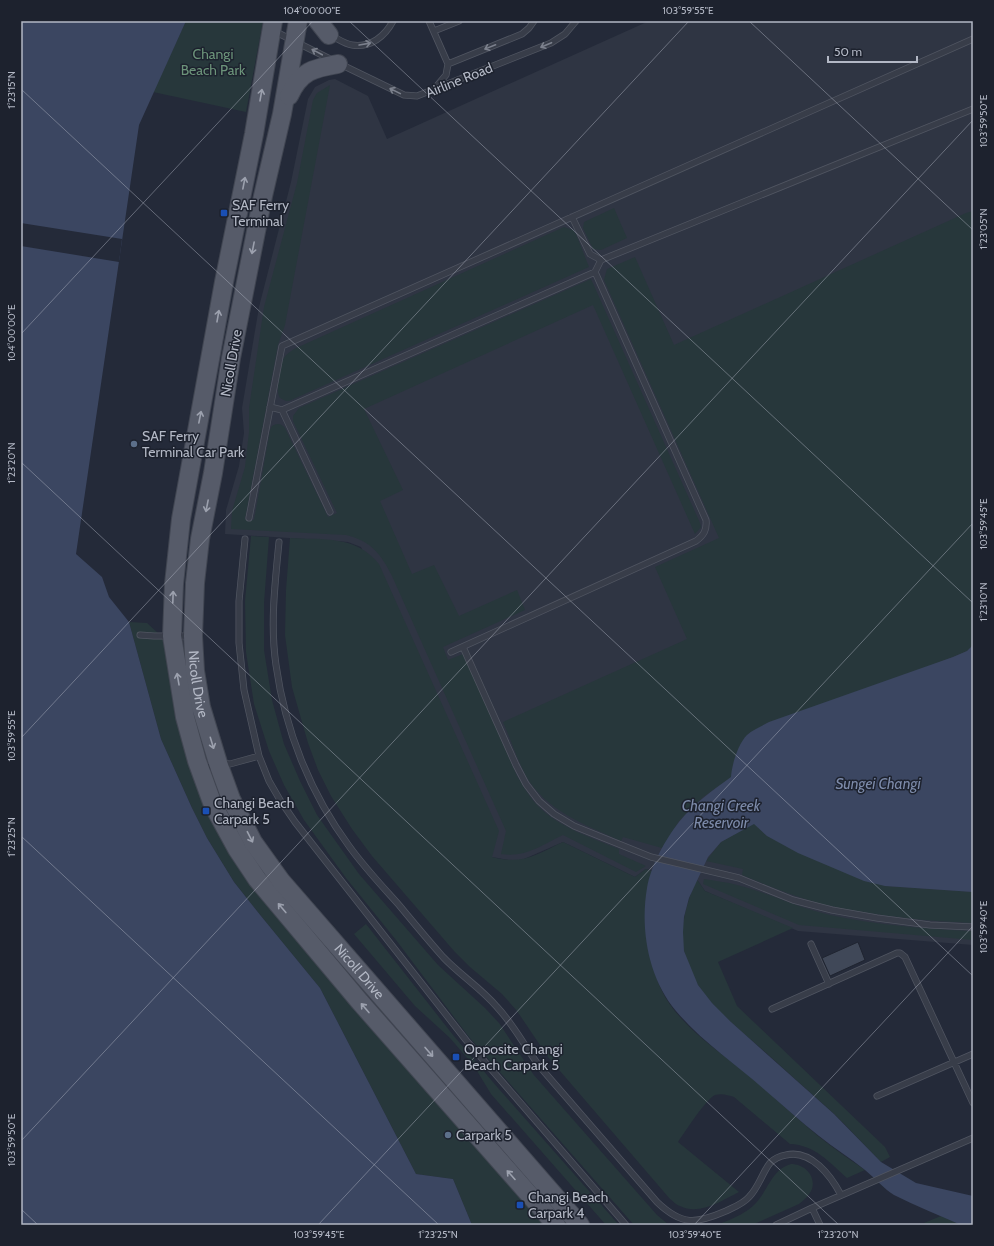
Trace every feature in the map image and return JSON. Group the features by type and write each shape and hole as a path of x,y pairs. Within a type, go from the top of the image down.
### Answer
{"main road":[{"name":"Nicoll Drive","path":"311,25 295,41 282,114 263,196 231,358 213,473 200,539 195,583 193,636 195,671 201,707 218,763 231,799 253,842 281,881 397,1030"},
{"name":"Nicoll Drive","path":"272,26 254,134 226,274 181,519 174,584 172,636 185,717 200,770 214,805 237,849 258,879 397,1030 504,1153 556,1225"},
{"path":"282,114 293,87 302,75 311,70 338,64"},
{"name":"Nicoll Drive","path":"504,1153 580,1225"}],"lane":[{"path":"311,25 351,45 360,46 371,43 380,38 393,21"},
{"path":"430,21 448,64 446,75 432,91"},
{"path":"434,31 459,21"},
{"path":"448,64 522,34 534,21"},
{"name":"Airline Road","path":"272,26 295,41 338,64 404,95 417,96 551,43 565,34 576,21"},
{"path":"249,518 282,346 973,39"},
{"path":"270,407 282,410 595,272 601,260 973,109"},
{"path":"572,217 590,254 601,260"},
{"path":"451,652 696,541 703,536 706,529 706,520 595,272"},
{"path":"282,410 330,512"},
{"path":"245,539 239,600 238,643 244,690 259,756 280,800 318,853 466,1040 626,1225"},
{"path":"279,542 275,585 274,629 276,664 290,729 309,778 320,800 349,846 383,887 443,956 496,1005 510,1021 528,1051 540,1067 657,1202 671,1215 680,1219 700,1221 708,1219 736,1206 749,1198 769,1165 774,1160 787,1154 802,1155 812,1160 835,1184 841,1195"},
{"path":"140,635 193,636"},
{"path":"464,647 516,765 526,784 539,801 554,814 574,826 651,857 739,878 793,900 832,910 930,925 973,927"},
{"path":"200,770 218,763 230,764 259,756"},
{"path":"811,944 830,984"},
{"path":"772,1009 897,953 903,954 973,1103"},
{"path":"877,1096 973,1054"},
{"path":"776,1225 973,1138"},
{"path":"812,1208 820,1225"}],"shaded area":[{"path":"649,21 973,21 973,945 798,931 705,891 698,881 646,869 635,877 563,842 524,859 514,861 492,857 361,547 348,542 225,534 226,510 239,466 244,433 242,408 259,307 291,182 308,99 315,87 329,80 335,79 368,96 387,139"}],"green space":[{"name":"Changi Beach Park","path":"186,21 263,21 246,112 153,92"},
{"path":"330,85 285,325 278,345 245,519 254,520 270,430 272,426 279,424 285,428 328,517 337,513 293,421 293,416 299,408 591,279 700,523 701,527 695,534 593,305 364,409 403,490 380,501 412,574 434,565 459,616 517,590 525,610 443,647 448,660 463,654 517,776 535,803 547,814 566,826 619,849 619,854 646,866 636,872 563,835 533,850 510,855 501,854 506,831 392,576 384,561 369,545 346,535 231,529 232,511 245,467 249,432 249,408 264,307 297,183 313,100 317,93"},
{"path":"614,208 627,238 601,250 593,249 583,228 584,222"},
{"path":"973,211 973,645 967,651 953,657 747,735 735,760 732,777 703,797 679,821 662,848 623,837 621,841 581,823 556,808 544,799 526,776 503,722 687,639 655,567 719,538 604,280 607,269 635,257 674,345"},
{"path":"564,227 573,230 576,234 589,267 289,401 280,398 278,385 283,360 294,349"},
{"path":"251,536 269,537 264,603 264,650 272,700 284,744 317,815 359,874 438,965 485,1008 499,1023 533,1074 657,1215 669,1225 634,1225 469,1037 396,940 346,878 304,820 284,785 269,751 254,704 246,652 245,601"},
{"path":"290,538 327,539 349,544 360,548 379,564 499,831 492,857 513,860 521,859 537,855 563,842 635,877 646,869 652,871 647,898 646,916 650,955 661,989 678,1015 689,1027 752,1078 801,1122 865,1170 847,1178 821,1155 807,1147 790,1144 734,1097 725,1094 718,1094 706,1103 678,1142 739,1192 710,1206 695,1209 687,1209 676,1204 670,1199 548,1057 517,1011 502,994 470,967 454,951 372,856 352,829 331,796 318,770 308,743 292,687 285,635 286,590"},
{"path":"129,622 147,623 170,644 184,733 205,811 250,873 548,1225 472,1225 453,1179 416,1174 320,988 234,882 207,838 161,739"},
{"path":"754,823 767,836 885,886 973,892 973,923 902,918 831,906 797,896 742,875 743,869 706,861 721,842"},
{"path":"704,879 737,885 761,892 795,905 830,915 902,926 973,931 973,940 799,925 703,884"},
{"path":"696,880 705,891 793,928 718,962 737,1006 885,1147 890,1157 881,1162 845,1124 727,1019 705,995 689,967 684,951 682,933 685,915"},
{"path":"366,924 453,1035 619,1225 606,1225 491,1094 474,1066 450,1038 415,1006 354,934"},
{"path":"791,1164 796,1164 808,1171 811,1175 813,1184 808,1196 799,1204 752,1225 717,1225 740,1215 753,1206 778,1171"},
{"path":"941,1216 961,1225 927,1225 924,1223"}],"water":[{"path":"21,21 186,21 139,125 76,554 102,577 109,597 129,622 161,739 207,838 234,882 320,988 416,1174 453,1179 472,1225 21,1225"},
{"name":"Sungei Changi","path":"973,645 973,892 885,886 864,881 798,853 767,836 754,824 721,842 708,857 689,898 684,917 683,932 684,951 698,985 712,1003 731,1022 834,1114 881,1162 916,1183 973,1196 973,1225 961,1225 890,1193 865,1170 812,1131 686,1022 666,998 653,968 648,952 646,936 645,904 649,879 655,862 664,845 679,822 690,809 731,777 734,760 738,749 749,733 769,722 953,657 967,651"}],"pier":[{"path":"21,223 122,239 119,262 21,246"}],"building":[{"path":"858,942 865,960 830,976 822,958"}],"place":[{"name":"SAF Ferry Terminal","path":"224,213"},
{"name":"SAF Ferry Terminal Car Park","path":"134,444"},
{"name":"Changi Beach Carpark 5","path":"206,811"},
{"name":"Opposite Changi Beach Carpark 5","path":"456,1057"},
{"name":"Carpark 5","path":"448,1135"},
{"name":"Changi Beach Carpark 4","path":"520,1205"}],"water label":[{"name":"Changi Creek Reservoir","path":"721,814"}]}
